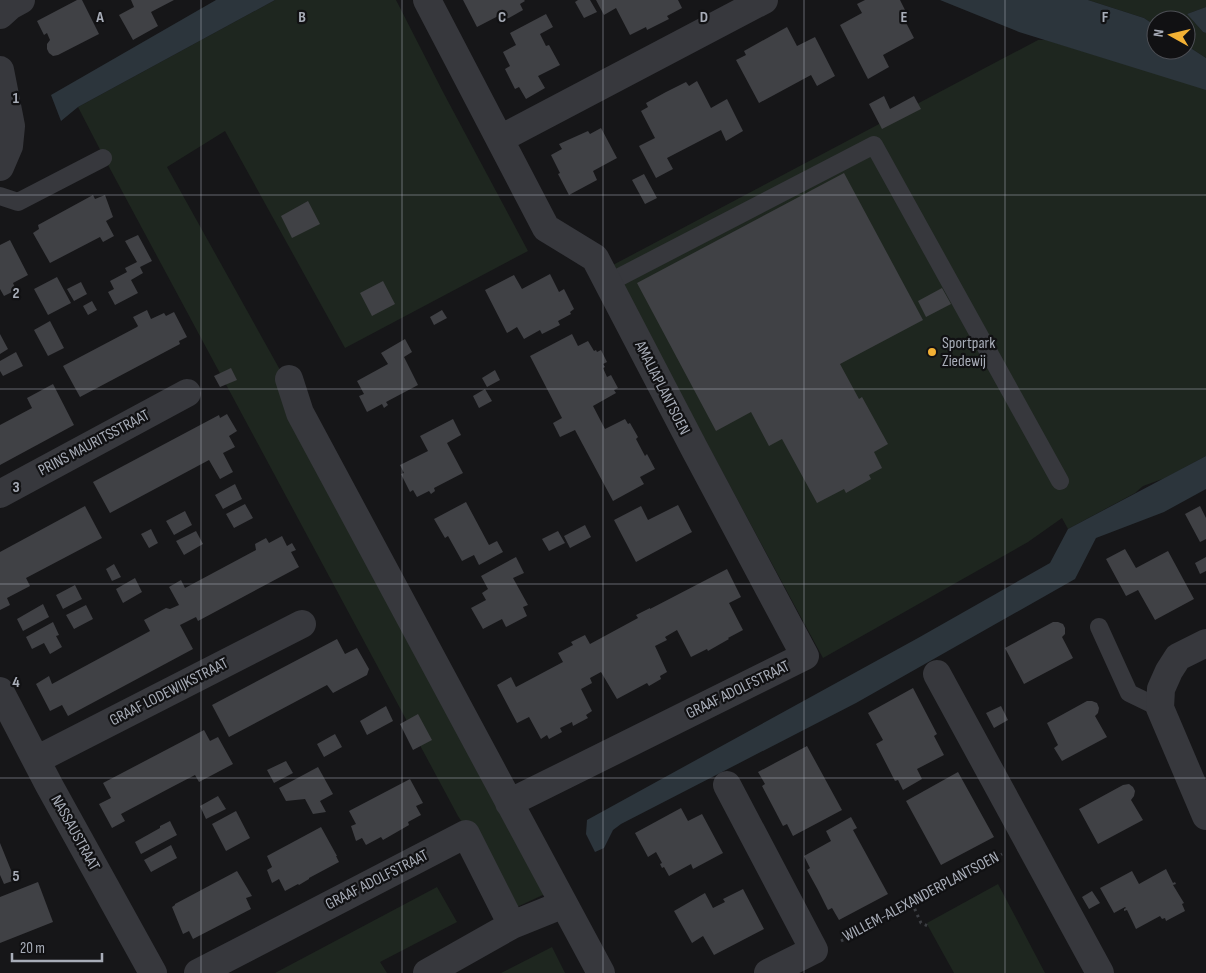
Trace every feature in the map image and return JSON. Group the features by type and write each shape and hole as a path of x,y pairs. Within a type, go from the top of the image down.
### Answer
{"street":[{"path":"0,15 10,6 21,0"},
{"name":"AMALIAPLANTSOEN","path":"427,0 546,228 594,258 805,656"},
{"path":"500,139 764,0"},
{"path":"0,70 11,126 8,146 0,167"},
{"path":"289,379 300,413 601,973"},
{"name":"PRINS MAURITSSTRAAT","path":"0,494 187,392"},
{"name":"GRAAF LODEWIJKSTRAAT","path":"36,760 302,624"},
{"path":"1206,643 1178,657 1161,689 1160,708 1206,816"},
{"name":"GRAAF ADOLFSTRAAT","path":"509,803 805,656"},
{"path":"937,674 1100,973"},
{"name":"NASSAUSTRAAT","path":"0,691 153,973"},
{"path":"727,786 814,950 768,973"},
{"name":"GRAAF ADOLFSTRAAT","path":"198,973 466,834 512,925"},
{"path":"428,973 512,925 564,904"}],"lane":[{"path":"608,283 874,145 1060,481"},
{"path":"0,196 18,202 103,158"},
{"path":"1099,627 1129,693 1160,708"}],"path":[{"name":"WILLEM-ALEXANDERPLANTSOEN","path":"814,950 828,948 1027,840"},
{"path":"912,903 921,923 928,926"}],"shaded area":[{"path":"216,0 275,0 78,107 61,121 51,95"},
{"path":"275,0 396,0 528,251 345,348 225,131 167,167 289,386 547,893 517,907 458,816 78,107"},
{"path":"940,0 1088,0 1144,18 1146,19 1146,60 1196,60 1196,52 1206,58 1206,90 1019,32"},
{"path":"1088,0 1206,0 1206,7 1196,11 1146,10 1146,19"},
{"path":"1206,7 1206,33 1196,24 1196,11"},
{"path":"1196,24 1206,33 1206,58 1196,52"},
{"name":"Sportpark Ziedewij","path":"1038,40 1046,40 1206,89 1206,456 1165,478 1143,486 1135,493 1068,529 1062,518 1028,542 823,658 611,266"},
{"path":"1206,456 1206,489 1164,512 1096,538 1075,579 856,703 621,824 613,830 604,848 595,852 586,834 587,820 918,638 1050,563 1068,529"},
{"path":"998,884 1045,973 954,973 928,926 927,923"},
{"path":"437,887 457,922 380,962 387,973 275,973"},
{"path":"552,947 565,973 501,973"}],"building":[{"path":"77,0 82,0 99,34 53,56 47,49 47,44 50,40 47,33 44,35 37,21"},
{"path":"131,0 174,0 151,12 158,26 133,40 119,15 134,7"},
{"path":"463,0 525,1 520,4 523,10 507,19 504,13 477,27"},
{"path":"578,0 590,0 597,12 584,18 575,2"},
{"path":"596,0 678,0 682,8 667,16 669,19 647,30 646,27 630,35 616,8 604,15"},
{"path":"865,0 900,0 907,14 903,17 914,38 883,55 889,67 868,79 840,25 862,13 857,4"},
{"path":"546,14 553,27 540,34 546,46 549,45 560,65 538,76 545,88 526,99 519,87 515,89 505,69 510,66 503,52 516,45 510,33"},
{"path":"787,27 797,46 815,37 835,76 817,86 811,75 759,103 736,60 746,55 744,51"},
{"path":"697,81 711,108 727,99 743,131 726,141 721,130 667,158 673,169 656,178 639,146 655,138 641,111 648,107 646,103 666,92 686,82 689,86"},
{"path":"884,96 890,109 914,96 921,109 882,129 869,104"},
{"path":"601,128 617,158 593,171 597,180 569,195 551,155 562,149 559,144 588,131 590,134"},
{"path":"844,173 923,320 840,364 859,399 862,397 888,444 874,452 882,468 869,475 871,479 846,493 844,489 817,503 782,439 769,446 751,412 716,431 637,283"},
{"path":"644,174 657,198 645,204 632,180"},
{"path":"93,195 95,199 105,195 113,217 106,221 114,236 103,242 100,237 50,263 33,233 39,229 38,225"},
{"path":"308,201 320,224 292,238 281,216"},
{"path":"138,235 152,261 140,267 143,273 131,280 138,293 115,305 108,292 114,289 110,281 127,272 125,268 137,262 125,241"},
{"path":"10,240 28,275 13,283 16,290 4,296 0,289 0,245"},
{"path":"550,274 559,292 564,289 574,309 570,312 571,314 558,321 560,325 542,334 540,330 524,339 517,327 507,333 485,290 514,275 522,289"},
{"path":"57,277 71,303 48,315 34,289"},
{"path":"383,281 395,304 372,316 360,293"},
{"path":"81,282 87,294 74,301 67,289"},
{"path":"942,288 951,304 926,317 918,301"},
{"path":"92,301 97,310 88,315 83,306"},
{"path":"147,310 151,319 164,313 166,316 174,312 187,337 179,341 180,344 80,397 63,366 137,327 133,317"},
{"path":"442,310 447,318 434,325 430,317"},
{"path":"50,321 64,348 48,356 34,330"},
{"path":"0,334 8,349 0,354"},
{"path":"572,334 578,346 588,341 594,351 601,350 607,362 603,364 605,367 603,368 607,377 611,375 618,388 614,390 616,393 593,406 605,429 625,419 628,424 630,423 645,456 647,454 655,469 640,477 644,484 613,501 575,430 560,437 553,423 562,418 530,356"},
{"path":"405,339 412,352 404,357 418,385 386,402 388,405 384,408 382,404 367,412 359,396 364,394 357,381 388,364 381,353"},
{"path":"16,352 23,366 3,376 0,371 0,361"},
{"path":"231,368 237,380 220,387 214,376"},
{"path":"495,370 500,380 487,387 482,378"},
{"path":"53,384 74,425 0,465 0,425 32,408 27,398"},
{"path":"485,389 492,401 479,408 473,396"},
{"path":"227,414 237,431 229,436 235,447 223,453 233,472 220,479 209,460 110,513 93,482 219,415 220,418"},
{"path":"453,419 461,435 447,443 463,473 434,488 435,491 431,494 429,491 417,497 413,490 410,492 401,474 404,473 400,465 428,451 420,436"},
{"path":"235,484 242,499 223,509 215,495"},
{"path":"466,502 489,545 497,541 503,552 479,565 474,555 462,561 448,536 445,538 434,519"},
{"path":"245,504 253,518 234,528 226,514"},
{"path":"678,505 692,532 636,562 614,520 641,506 648,520"},
{"path":"85,506 102,538 26,578 30,586 7,598 10,605 0,610 0,552"},
{"path":"1200,506 1206,518 1206,539 1200,542 1185,514"},
{"path":"185,511 192,525 174,535 166,521"},
{"path":"585,525 591,537 570,548 564,536"},
{"path":"151,529 158,543 149,548 141,534"},
{"path":"196,531 203,544 184,555 176,541"},
{"path":"558,531 565,543 549,551 542,539"},
{"path":"282,536 287,546 292,543 296,550 291,552 299,567 198,621 196,617 180,625 193,649 68,716 62,705 50,711 36,684 49,676 52,684 150,631 144,620 166,608 170,609 179,605 169,587 181,580 185,588 256,550 255,544 266,538 269,543"},
{"path":"1125,549 1136,568 1168,551 1194,599 1155,620 1138,590 1126,596 1106,559"},
{"path":"516,557 524,573 513,578 528,605 523,607 527,616 506,627 502,619 483,629 471,608 486,600 482,593 488,589 481,576"},
{"path":"1206,557 1206,571 1200,574 1195,563"},
{"path":"114,564 121,577 112,581 106,569"},
{"path":"727,569 741,597 729,603 743,630 708,651 707,649 691,657 677,630 665,637 667,640 655,646 667,672 660,676 661,679 649,686 647,683 617,699 601,672 590,678 592,683 581,689 592,711 586,715 588,718 573,726 572,722 560,728 562,732 549,739 547,735 541,739 529,717 517,723 497,685 511,677 516,687 563,662 558,653 573,645 571,642 585,635 590,644 638,618 636,615"},
{"path":"135,578 142,592 123,603 116,589"},
{"path":"75,585 82,599 63,609 56,595"},
{"path":"43,604 49,617 23,631 17,619"},
{"path":"86,605 93,619 74,629 66,615"},
{"path":"53,622 59,635 56,636 62,647 50,654 44,643 32,649 26,637"},
{"path":"1053,622 1063,624 1065,634 1062,637 1073,658 1024,684 1005,648"},
{"path":"337,639 345,654 357,648 369,669 367,675 333,693 327,685 229,737 212,705"},
{"path":"913,688 937,734 934,736 944,755 917,769 922,779 903,790 898,780 895,781 876,744 883,740 868,713"},
{"path":"1087,701 1097,703 1099,708 1095,716 1107,737 1062,761 1054,748 1058,745 1047,723"},
{"path":"386,706 393,721 367,735 360,721"},
{"path":"1001,706 1008,720 994,728 986,713"},
{"path":"418,714 432,740 413,750 400,724"},
{"path":"204,730 210,741 218,737 233,764 199,782 195,775 170,788 121,814 125,821 112,828 99,804 111,798 103,783"},
{"path":"335,734 342,747 324,757 317,744"},
{"path":"807,746 842,810 793,836 787,824 783,826 762,786 765,784 758,772"},
{"path":"286,761 293,773 274,783 267,770"},
{"path":"318,767 333,794 320,801 326,812 313,814 305,799 286,801 279,788"},
{"path":"958,772 994,837 941,865 906,801"},
{"path":"410,779 423,803 416,806 421,815 408,822 409,825 383,840 381,837 366,845 362,838 356,841 351,826 356,824 349,811"},
{"path":"1129,784 1135,791 1131,800 1143,820 1098,844 1079,809 1123,785"},
{"path":"218,796 226,809 206,819 200,806"},
{"path":"681,808 688,821 702,814 723,853 693,869 691,864 669,876 664,867 662,868 660,864 662,863 656,852 648,857 635,833"},
{"path":"236,811 250,838 226,851 212,824"},
{"path":"851,817 857,828 853,830 888,894 839,920 832,908 828,910 807,870 810,868 804,856 831,841 826,831"},
{"path":"170,821 177,835 141,854 135,842"},
{"path":"321,827 339,862 285,891 279,879 272,883 267,870 272,867 267,856"},
{"path":"0,843 15,880 4,884 0,875"},
{"path":"171,845 177,858 151,872 144,860"},
{"path":"1166,869 1173,883 1175,882 1176,884 1173,885 1184,903 1182,904 1185,911 1166,921 1165,918 1162,919 1160,916 1136,929 1127,910 1124,911 1126,908 1114,913 1100,888 1132,871 1139,884"},
{"path":"237,871 252,896 246,898 251,909 193,939 189,931 183,934 172,907"},
{"path":"38,882 53,922 0,943 0,897"},
{"path":"743,889 764,929 714,955 703,936 692,943 674,911 705,893 713,908 725,902 723,899"},
{"path":"1092,891 1100,903 1089,909 1082,897"}],"place":[{"name":"Sportpark Ziedewij","path":"932,352"}]}
